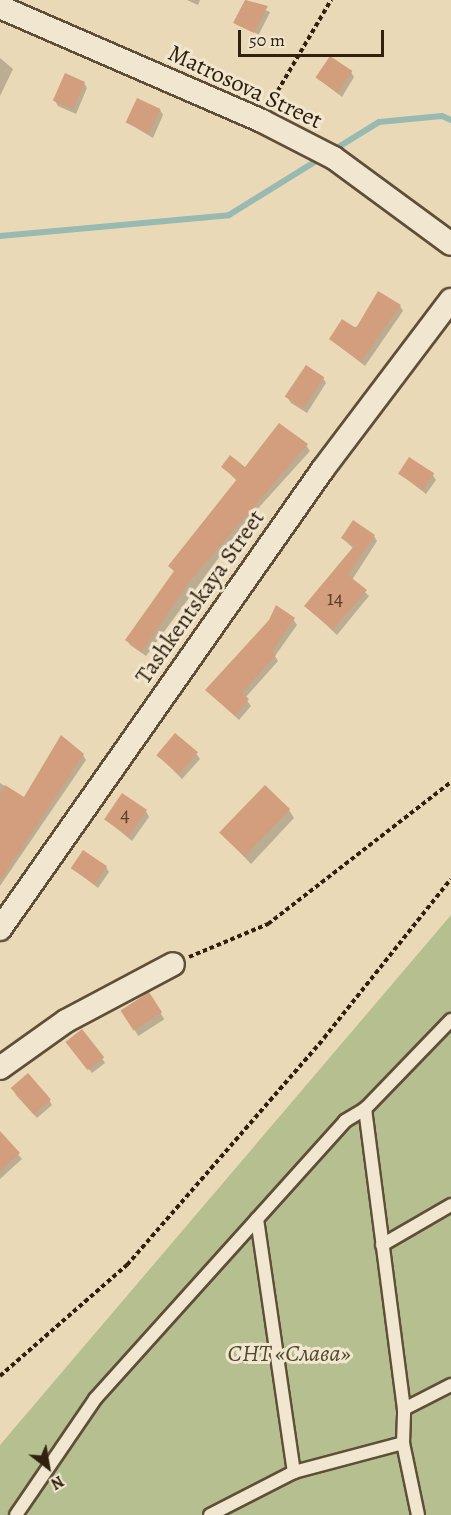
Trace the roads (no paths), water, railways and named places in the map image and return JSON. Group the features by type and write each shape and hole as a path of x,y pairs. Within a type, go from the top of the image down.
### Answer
{"street":[{"name":"Matrosova Street","path":"0,7 262,121 334,158 451,244"},
{"name":"Tashkentskaya Street","path":"0,929 323,469 451,300"},
{"path":"0,1068 66,1021 173,963"}],"lane":[{"path":"16,1515 95,1399 345,1121 365,1109 451,1020"},
{"path":"365,1109 404,1409 403,1443 418,1515"},
{"path":"382,1245 451,1205"},
{"path":"257,1219 294,1472"},
{"path":"404,1409 451,1385"},
{"path":"210,1515 294,1472 403,1443"}],"waterway":[{"path":"332,151 379,122 442,116 451,120"},
{"path":"0,236 229,215 321,158"}],"park label":[{"name":"СНТ «Слава»","path":"289,1354"}]}
